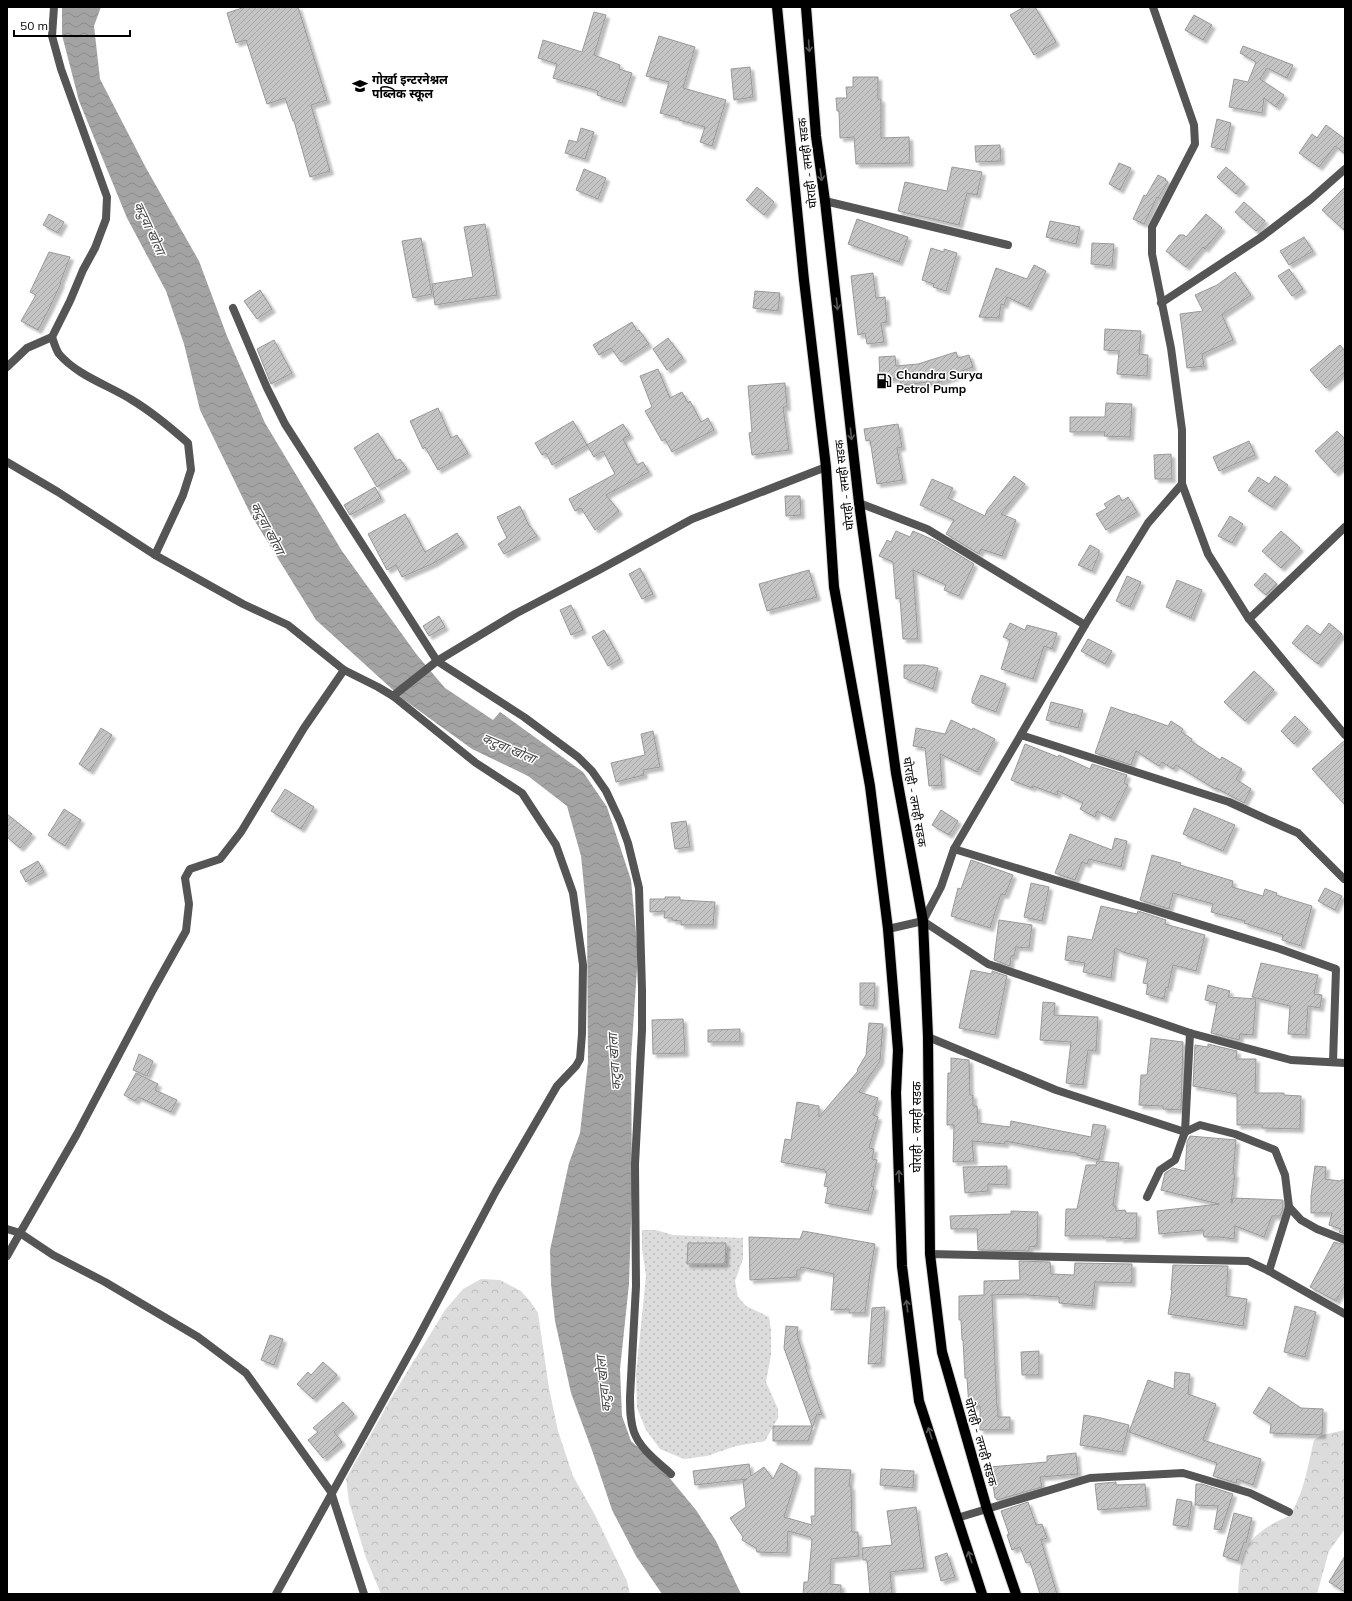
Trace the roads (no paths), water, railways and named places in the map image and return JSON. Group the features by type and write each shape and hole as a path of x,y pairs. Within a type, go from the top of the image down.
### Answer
{"main road":[{"name":"घोराही - लमही सडक","path":"777,7 804,280 826,467 834,587 870,786 888,929 898,1050 896,1093 902,1266 919,1401 982,1594"},
{"name":"घोराही - लमही सडक","path":"806,7 816,136 825,201 859,503 896,773 923,921 928,1037 930,1254 942,1352 987,1509 1016,1594"}],"street":[{"path":"7,367 27,348 52,337 70,301 83,270 95,248 106,219 107,197 61,69 52,36 54,7"},
{"path":"1153,7 1194,125 1195,144 1152,227 1152,254 1171,348 1182,430 1182,484 1208,554 1249,619 1345,734"},
{"path":"1161,303 1260,238 1311,199 1345,169"},
{"path":"825,201 1008,246"},
{"path":"233,308 267,388 285,424 437,661 524,716 578,757 592,771 606,791 620,821 628,843 639,888 642,990 642,1030 635,1164 636,1286 630,1397 631,1415 634,1432 640,1444 671,1474"},
{"path":"52,337 58,353 69,363 131,399 168,424 188,443 192,470 155,556"},
{"path":"7,462 58,492 155,556 243,604 288,625 344,670 393,696 476,763 522,794 556,845 573,893 583,965 582,1034 580,1059 576,1066 557,1086 496,1191 418,1338 331,1492 276,1594"},
{"path":"393,696 437,661 515,614 692,519 826,467"},
{"path":"923,921 941,887 954,849 1085,625 1148,523 1182,484"},
{"path":"859,503 927,529 1085,625"},
{"path":"1249,619 1345,527"},
{"path":"7,1256 77,1134 186,931 190,904 185,878 190,869 220,859 242,832 300,733 344,670"},
{"path":"1021,735 1229,802 1298,833 1344,879"},
{"path":"954,849 1280,949 1336,969 1333,1062"},
{"path":"888,929 923,921 988,964 1190,1033 1291,1060 1345,1063"},
{"path":"1147,1197 1160,1170 1175,1160 1185,1132 1190,1033"},
{"path":"928,1037 1056,1090 1185,1132 1200,1125 1235,1134 1275,1150 1285,1175 1289,1207 1269,1271"},
{"path":"1289,1207 1301,1220 1317,1229 1345,1240"},
{"path":"7,1229 20,1233 53,1255 105,1282 198,1337 246,1373 331,1492 364,1594"},
{"path":"930,1254 1248,1261 1269,1271 1345,1314"},
{"path":"957,1518 1090,1478 1183,1473 1250,1493 1289,1512"}],"water":[{"name":"कटुवा खोला","path":"62,7 101,7 94,26 100,79 146,168 199,261 227,336 265,423 342,551 417,655 445,688 493,720 500,712 583,772 607,807 631,880 638,954 631,1058 632,1190 629,1284 620,1369 622,1416 631,1441 663,1470 696,1510 716,1541 741,1594 662,1594 636,1556 612,1510 571,1393 555,1321 551,1284 550,1250 569,1163 580,1133 588,1062 587,916 581,856 567,806 528,776 472,749 403,699 316,620 251,515 200,410 184,344 166,291 127,218 79,101 62,35"}],"place":[{"name":"गोर्खा इन्टरनेश्नल पब्लिक स्कूल","path":"360,86"},
{"name":"Chandra Surya Petrol Pump","path":"884,381"}]}
